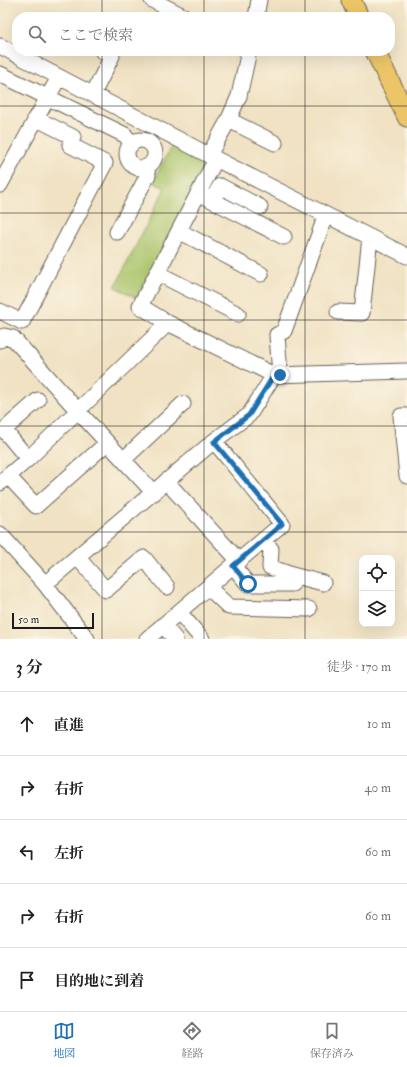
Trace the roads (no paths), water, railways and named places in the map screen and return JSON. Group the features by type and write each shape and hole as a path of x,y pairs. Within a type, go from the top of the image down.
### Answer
{"main road":[{"path":"351,0 357,12"},
{"path":"377,56 406,114"}],"street":[{"path":"152,0 175,12"},
{"path":"257,12 259,0"},
{"path":"0,46 12,52"},
{"path":"20,56 212,157 407,256"},
{"path":"93,72 101,56"},
{"path":"93,94 112,56"},
{"path":"248,56 239,96 212,157 198,194 140,306 168,323 277,375 407,371"},
{"path":"0,74 125,136 132,144"},
{"path":"0,185 59,76"},
{"path":"0,311 22,322 105,163 70,145 73,138 35,118"},
{"path":"229,120 275,143"},
{"path":"145,141 153,147 155,151 153,161 146,167 136,167 131,164 128,154 132,144 145,141"},
{"path":"117,232 148,175 146,167"},
{"path":"212,200 220,186 260,207"},
{"path":"198,194 284,237"},
{"path":"45,584 154,493 166,481 249,415 277,375 277,335 284,331 326,215"},
{"path":"179,231 261,274"},
{"path":"338,312 362,313 370,237"},
{"path":"157,272 238,314"},
{"path":"107,443 36,506 4,479 28,459 78,412 168,323"},
{"path":"0,340 4,336 13,338 78,412 154,493"},
{"path":"28,459 4,430 38,400"},
{"path":"123,460 183,404"},
{"path":"407,416 401,416 407,476"},
{"path":"147,639 282,524 214,442"},
{"path":"166,481 236,563 248,584 290,579 323,583"},
{"path":"0,534 45,584 87,639"},
{"path":"263,541 271,549 270,566 290,579"},
{"path":"77,557 106,590 144,558 167,587"},
{"path":"208,587 229,607 309,609"},
{"path":"179,612 202,639"},
{"path":"163,625 175,639"}]}
